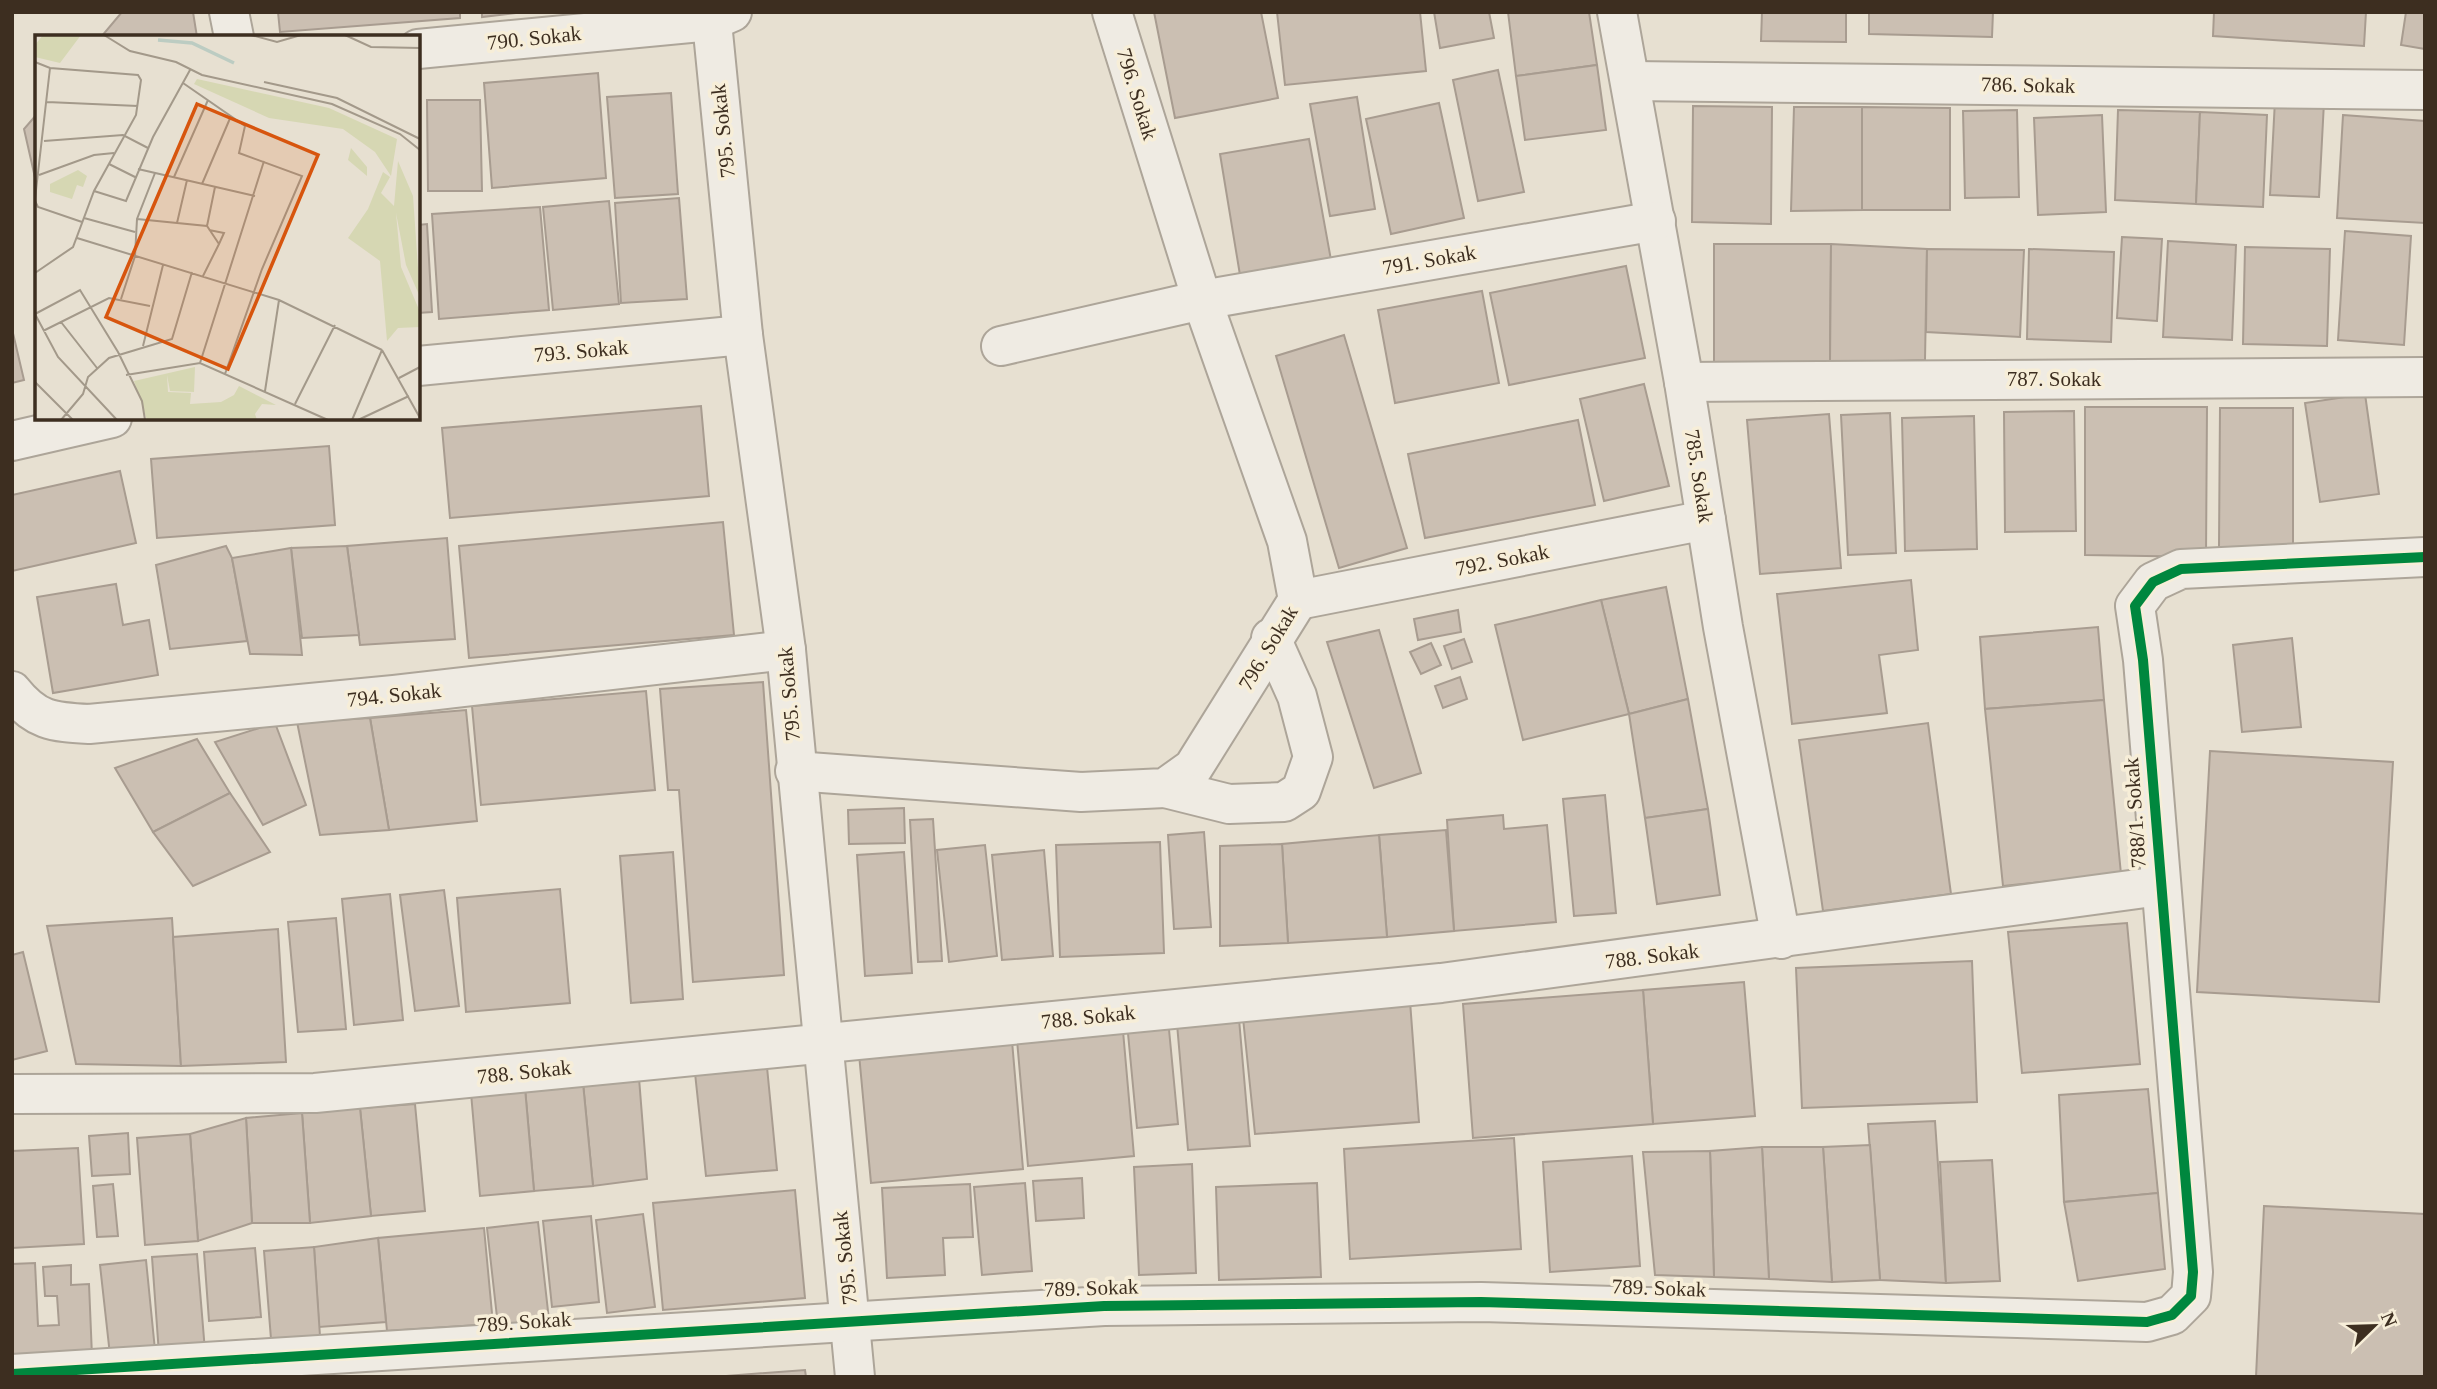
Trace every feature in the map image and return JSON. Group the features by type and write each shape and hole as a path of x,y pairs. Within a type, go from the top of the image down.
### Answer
{"street":[{"path":"229,12 234,35"},
{"name":"796. Sokak","path":"1112,12 1202,300 1287,541 1298,600 1272,638 1220,730 1193,768 1165,788"},
{"name":"785. Sokak","path":"1617,12 1781,939"},
{"name":"790. Sokak","path":"420,49 718,15"},
{"name":"795. Sokak","path":"718,15 743,335 786,650 795,771 852,1320 855,1377"},
{"name":"786. Sokak","path":"1631,81 2425,90"},
{"name":"791. Sokak","path":"1001,346 1202,300 1656,221"},
{"name":"793. Sokak","path":"420,366 743,335"},
{"name":"787. Sokak","path":"1684,382 2425,377"},
{"path":"12,441 103,420"},
{"name":"792. Sokak","path":"1298,600 1706,520"},
{"path":"2425,557 2425,578"},
{"name":"788/1. Sokak","path":"2172,1314 2191,1296 2193,1272 2143,660 2135,606 2153,582 2181,569 2425,557"},
{"path":"795,771 1081,792 1165,788 1230,804 1284,802 1301,790 1313,757 1297,696 1272,638"},
{"name":"794. Sokak","path":"12,691 27,710 53,722 89,724 394,695 786,650"},
{"name":"788. Sokak","path":"12,1094 315,1093 1441,983 2160,886"},
{"name":"789. Sokak","path":"12,1374 1104,1306 1467,1303 2147,1322 2172,1314"}],"building":[{"path":"122,12 193,12 197,35 103,35"},
{"path":"278,12 460,12 460,18 280,32"},
{"path":"482,12 524,12 482,17"},
{"path":"1154,12 1261,12 1278,98 1175,118"},
{"path":"1277,12 1420,12 1426,71 1285,85"},
{"path":"1434,12 1489,12 1494,38 1440,48"},
{"path":"1508,12 1589,12 1597,65 1516,76"},
{"path":"1762,12 1846,12 1846,42 1761,41"},
{"path":"1869,12 1993,12 1992,37 1869,34"},
{"path":"2214,12 2366,12 2364,46 2213,36"},
{"path":"2406,12 2425,12 2425,49 2401,45"},
{"path":"1597,65 1606,130 1525,140 1516,76"},
{"path":"1498,70 1524,192 1478,201 1453,80"},
{"path":"598,73 606,178 492,188 484,83"},
{"path":"671,93 678,194 615,198 607,97"},
{"path":"1357,97 1375,209 1330,216 1310,104"},
{"path":"427,100 480,100 482,191 428,191"},
{"path":"2275,100 2324,102 2319,197 2270,195"},
{"path":"1439,103 1464,218 1391,234 1366,119"},
{"path":"1693,106 1772,107 1771,224 1692,222"},
{"path":"1794,107 1862,107 1862,210 1791,211"},
{"path":"1862,107 1950,108 1950,210 1862,210"},
{"path":"2017,110 2019,197 1965,198 1963,111"},
{"path":"2118,110 2200,112 2196,204 2115,200"},
{"path":"2200,112 2267,115 2263,207 2196,204"},
{"path":"2102,115 2106,212 2038,215 2034,118"},
{"path":"2343,115 2425,121 2425,223 2337,218"},
{"path":"35,116 35,178 24,129"},
{"path":"1309,139 1331,260 1240,275 1220,154"},
{"path":"679,198 687,299 621,303 615,203"},
{"path":"609,201 619,304 553,310 543,207"},
{"path":"540,207 549,310 439,319 432,214"},
{"path":"427,224 432,312 420,313 420,225"},
{"path":"2345,231 2411,236 2404,345 2338,340"},
{"path":"2122,237 2162,239 2157,321 2117,318"},
{"path":"2168,241 2236,245 2232,340 2163,337"},
{"path":"1714,244 1831,244 1830,363 1714,362"},
{"path":"1831,244 1927,249 1925,360 1830,363"},
{"path":"2245,247 2330,249 2327,346 2243,344"},
{"path":"1927,249 2024,250 2020,337 1926,332"},
{"path":"2029,249 2114,252 2111,342 2027,339"},
{"path":"1626,266 1645,358 1509,385 1490,293"},
{"path":"1482,291 1499,383 1395,403 1378,310"},
{"path":"12,329 24,380 12,383"},
{"path":"1344,335 1407,548 1339,568 1276,356"},
{"path":"1644,384 1669,486 1604,501 1580,399"},
{"path":"2365,394 2379,494 2320,502 2305,403"},
{"path":"701,406 709,496 450,518 442,428"},
{"path":"2085,407 2207,407 2206,557 2085,555"},
{"path":"2220,408 2293,408 2293,547 2219,547"},
{"path":"2074,411 2076,531 2005,532 2004,412"},
{"path":"1890,413 1896,553 1848,555 1841,415"},
{"path":"1829,414 1841,568 1760,574 1747,420"},
{"path":"1974,416 1977,549 1905,551 1902,418"},
{"path":"1578,420 1595,505 1425,538 1408,454"},
{"path":"329,446 335,525 157,538 151,459"},
{"path":"120,471 136,543 12,571 12,495"},
{"path":"723,522 734,635 469,658 459,546"},
{"path":"447,538 455,639 360,645 347,546"},
{"path":"226,546 232,558 247,641 170,649 156,565"},
{"path":"347,546 359,635 302,638 291,548"},
{"path":"291,548 302,655 250,654 232,558"},
{"path":"1911,580 1918,650 1879,655 1887,713 1792,724 1777,594"},
{"path":"116,584 123,625 149,620 158,675 53,693 37,597"},
{"path":"1666,587 1688,699 1629,714 1601,600"},
{"path":"1601,600 1629,714 1523,740 1495,625"},
{"path":"1458,610 1461,632 1418,640 1414,619"},
{"path":"2098,627 2104,700 1985,709 1980,637"},
{"path":"1379,630 1421,773 1374,788 1327,642"},
{"path":"2292,638 2301,727 2242,732 2233,645"},
{"path":"1464,639 1472,662 1452,669 1444,646"},
{"path":"1431,643 1441,665 1421,674 1410,652"},
{"path":"1460,677 1467,699 1443,708 1435,686"},
{"path":"763,682 784,975 693,982 679,790 668,790 660,689"},
{"path":"646,691 655,790 481,805 472,706"},
{"path":"1688,699 1708,809 1645,818 1629,714"},
{"path":"2104,700 2121,874 2003,886 1985,709"},
{"path":"466,710 477,821 389,830 370,718"},
{"path":"370,718 389,830 320,835 297,722"},
{"path":"275,723 306,805 263,825 215,742"},
{"path":"1928,723 1951,894 1823,911 1799,740"},
{"path":"197,739 230,793 153,832 115,768"},
{"path":"2210,751 2393,762 2379,1002 2197,992"},
{"path":"230,793 270,852 193,886 153,832"},
{"path":"1605,795 1616,913 1574,916 1563,799"},
{"path":"904,808 905,843 849,844 848,810"},
{"path":"1708,809 1720,895 1657,904 1645,818"},
{"path":"1503,815 1504,829 1547,825 1556,922 1454,931 1447,820"},
{"path":"933,819 942,961 918,962 910,820"},
{"path":"1446,830 1454,931 1387,937 1379,835"},
{"path":"1204,832 1211,927 1174,929 1168,835"},
{"path":"1379,835 1387,937 1288,943 1282,844"},
{"path":"1160,842 1164,953 1060,957 1056,845"},
{"path":"1282,844 1288,943 1220,946 1220,846"},
{"path":"985,845 997,956 949,962 937,850"},
{"path":"1044,850 1053,956 1002,960 992,855"},
{"path":"673,852 683,999 631,1003 620,856"},
{"path":"904,852 912,973 865,976 857,855"},
{"path":"560,889 570,1003 466,1012 457,898"},
{"path":"444,890 459,1006 415,1011 400,895"},
{"path":"390,894 403,1020 354,1025 342,899"},
{"path":"172,918 181,1066 76,1064 47,926"},
{"path":"336,918 346,1029 298,1032 288,922"},
{"path":"2127,923 2140,1064 2022,1073 2008,932"},
{"path":"278,929 286,1062 181,1066 173,937"},
{"path":"23,952 47,1051 12,1060 12,955"},
{"path":"1972,961 1977,1102 1802,1108 1796,968"},
{"path":"1744,982 1755,1116 1653,1124 1643,990"},
{"path":"1643,990 1653,1124 1473,1138 1463,1004"},
{"path":"1410,1001 1419,1122 1255,1134 1243,1018"},
{"path":"1168,1019 1178,1124 1137,1128 1127,1023"},
{"path":"1239,1019 1250,1146 1188,1150 1177,1024"},
{"path":"1123,1031 1134,1156 1028,1166 1017,1040"},
{"path":"1012,1041 1023,1169 871,1183 859,1054"},
{"path":"767,1067 777,1170 706,1176 695,1073"},
{"path":"639,1078 647,1179 593,1186 583,1083"},
{"path":"583,1083 593,1186 534,1191 525,1088"},
{"path":"525,1088 534,1191 480,1196 471,1093"},
{"path":"2148,1089 2158,1193 2064,1202 2059,1095"},
{"path":"415,1104 425,1211 371,1216 360,1108"},
{"path":"360,1108 371,1216 310,1223 302,1113"},
{"path":"302,1113 310,1223 252,1223 246,1118"},
{"path":"246,1118 252,1223 198,1241 190,1134"},
{"path":"1935,1121 1946,1283 1880,1280 1868,1124"},
{"path":"128,1133 130,1174 92,1176 89,1136"},
{"path":"190,1134 198,1241 145,1245 137,1138"},
{"path":"1514,1138 1521,1249 1350,1259 1344,1149"},
{"path":"1870,1145 1880,1280 1832,1282 1823,1147"},
{"path":"1762,1147 1823,1147 1832,1282 1769,1279"},
{"path":"1762,1147 1769,1279 1714,1277 1710,1151"},
{"path":"78,1148 84,1244 12,1248 12,1151"},
{"path":"1710,1151 1714,1277 1655,1275 1643,1152"},
{"path":"1632,1156 1640,1266 1550,1272 1543,1162"},
{"path":"1992,1160 2000,1281 1946,1283 1940,1162"},
{"path":"1192,1164 1196,1273 1139,1275 1134,1167"},
{"path":"1082,1178 1084,1218 1036,1221 1033,1181"},
{"path":"1025,1183 1032,1271 982,1275 974,1187"},
{"path":"1317,1183 1321,1277 1219,1280 1216,1187"},
{"path":"113,1184 118,1236 97,1237 93,1186"},
{"path":"970,1184 973,1237 943,1238 945,1275 887,1278 882,1188"},
{"path":"795,1190 805,1298 663,1310 653,1203"},
{"path":"2158,1193 2165,1269 2078,1281 2064,1202"},
{"path":"2264,1206 2425,1214 2425,1377 2256,1377"},
{"path":"643,1214 655,1307 607,1313 596,1220"},
{"path":"591,1216 599,1302 552,1307 543,1221"},
{"path":"538,1222 549,1320 498,1326 487,1228"},
{"path":"484,1228 493,1324 387,1331 378,1238"},
{"path":"378,1238 386,1322 319,1327 314,1247"},
{"path":"314,1247 320,1336 271,1339 264,1251"},
{"path":"255,1248 261,1317 209,1321 204,1252"},
{"path":"197,1254 205,1351 159,1354 152,1257"},
{"path":"146,1260 155,1350 110,1355 100,1265"},
{"path":"35,1263 38,1326 59,1325 57,1296 45,1296 43,1267 71,1265 71,1285 89,1284 92,1356 12,1360 12,1264"},
{"path":"805,1370 806,1377 726,1376"}],"cycle path":[{"path":"12,1374 1104,1306 1481,1302 2147,1322 2172,1315 2191,1296 2193,1272 2143,660 2135,606 2153,582 2181,569 2425,557"}]}
